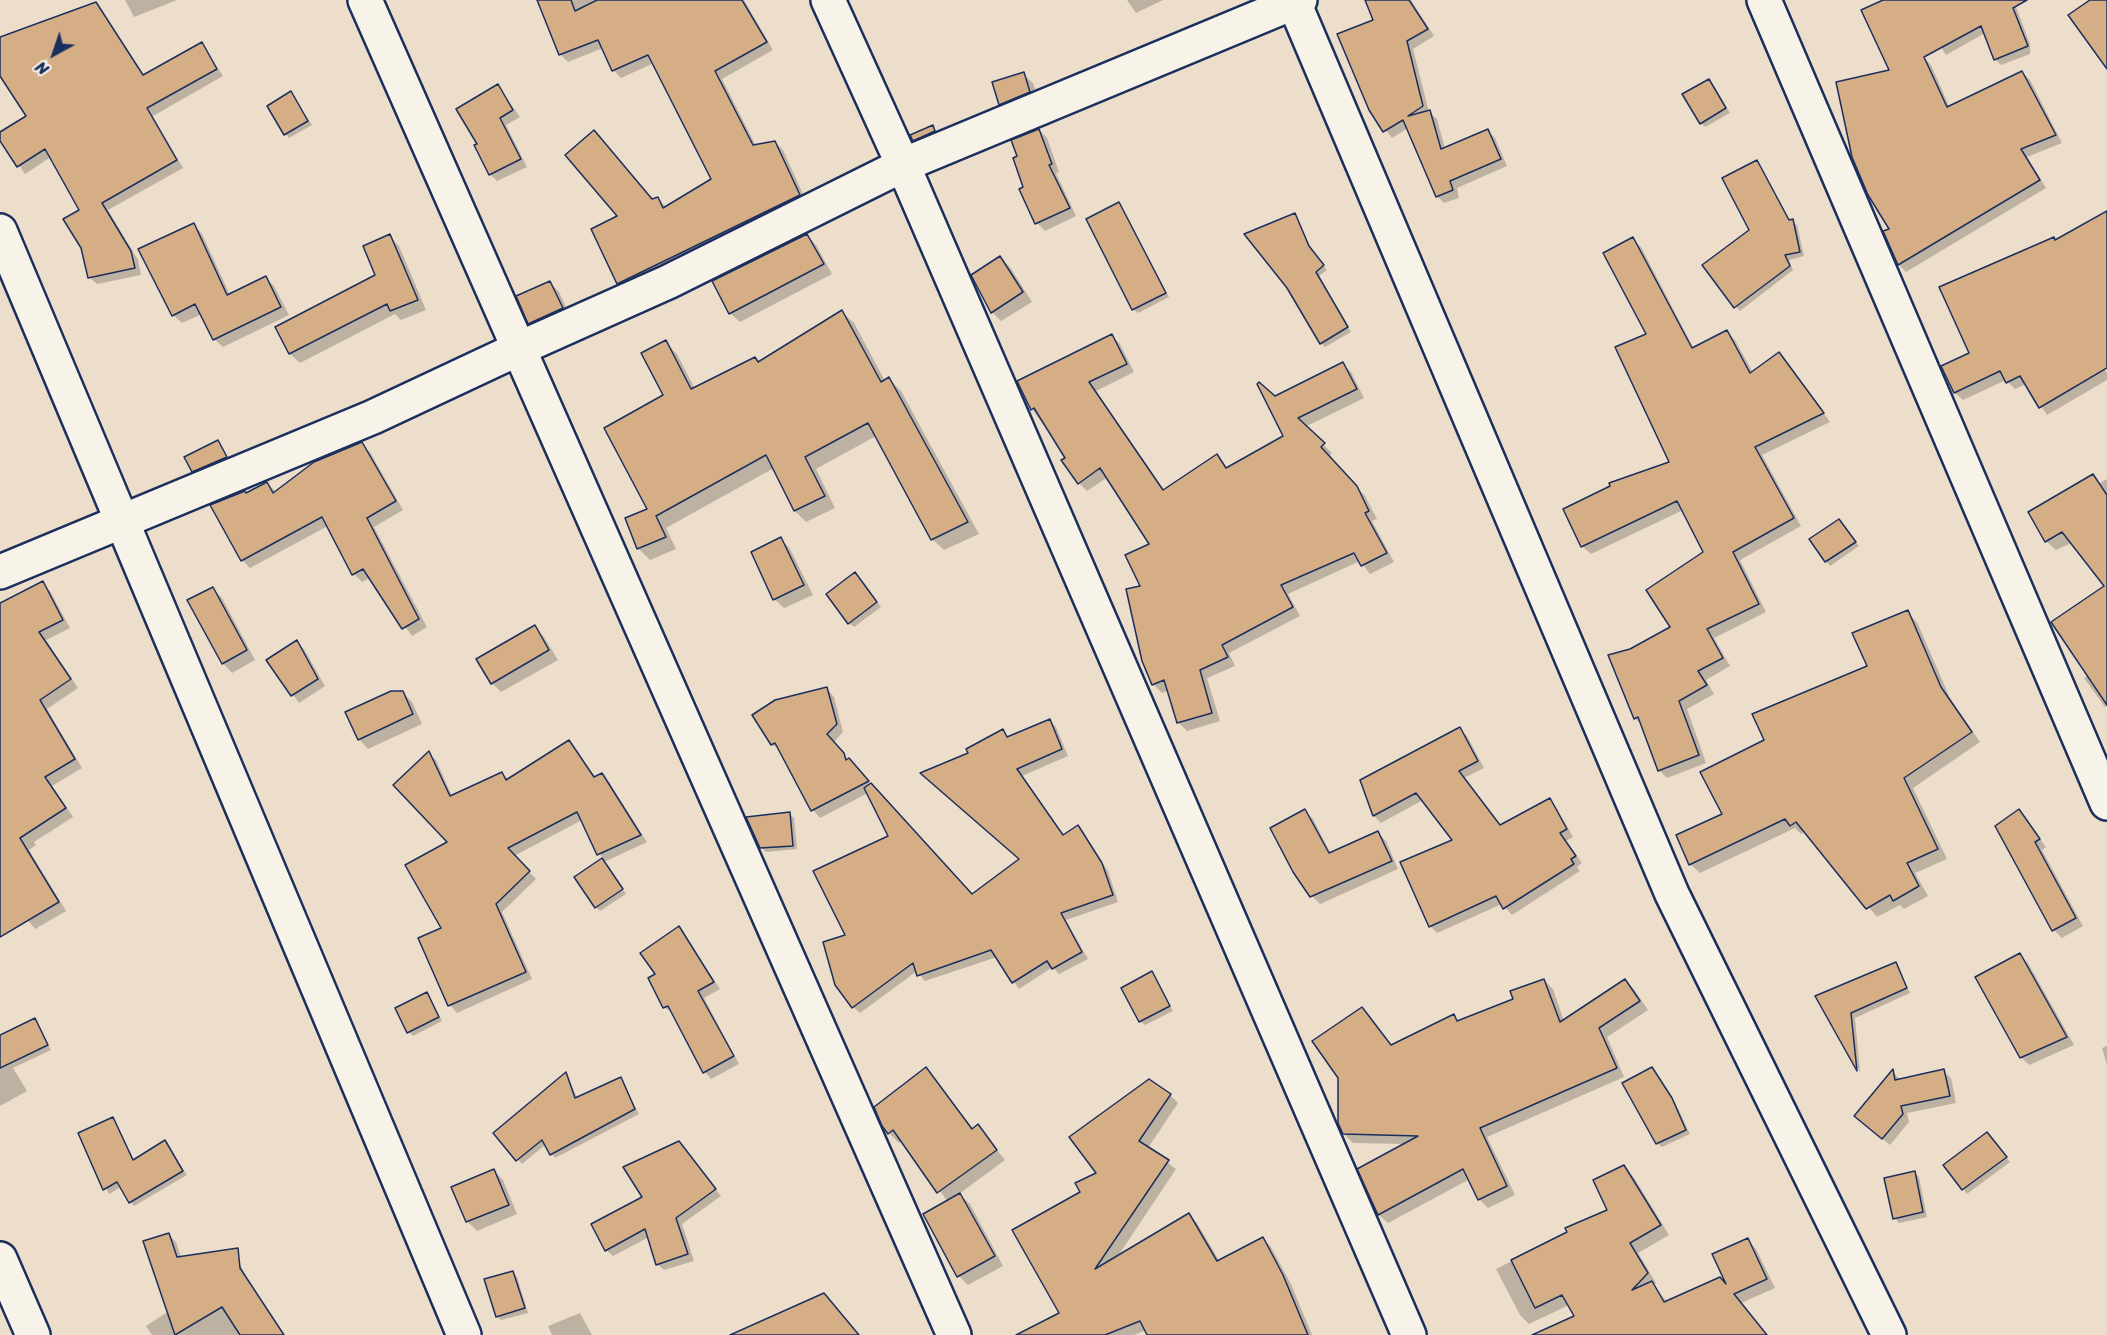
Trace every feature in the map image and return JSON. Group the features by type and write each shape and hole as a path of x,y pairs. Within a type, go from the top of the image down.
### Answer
{"street":[{"path":"365,0 954,1335"},
{"path":"828,0 903,165 1409,1335"},
{"path":"1764,0 2107,803"},
{"path":"0,572 373,417 668,282 903,165 1295,1 1672,894 1889,1335"},
{"path":"0,231 464,1335"},
{"path":"0,1259 7,1293 33,1335"}],"building":[{"path":"537,0 571,0 575,11 597,0 742,0 767,42 715,71 753,145 775,141 800,195 617,284 591,229 617,216 565,155 594,130 652,199 658,197 663,208 711,179 648,55 612,71 598,40 559,55"},
{"path":"1365,0 1409,0 1428,29 1407,41 1423,106 1408,116 1430,110 1441,149 1488,129 1501,159 1450,181 1453,190 1436,197 1403,120 1383,132 1369,110 1337,34 1373,20"},
{"path":"1883,0 2027,0 2013,8 2028,46 1994,60 1981,26 1924,57 1947,107 2022,71 2056,135 2021,149 2040,180 1898,265 1883,231 1889,229 1868,195 1852,157 1836,82 1889,70 1861,10"},
{"path":"2090,0 2107,0 2107,69 2068,15"},
{"path":"96,2 143,75 202,42 217,69 147,108 177,160 102,203 131,251 135,268 88,278 81,248 63,219 79,210 45,149 17,167 0,141 0,132 26,116 0,76 0,37"},
{"path":"1024,72 1030,92 999,105 992,82"},
{"path":"1709,79 1726,108 1700,124 1682,94"},
{"path":"498,84 513,110 500,118 521,159 489,175 474,145 477,144 456,109"},
{"path":"291,91 308,121 284,135 267,106"},
{"path":"933,125 935,131 913,141 910,135"},
{"path":"1039,129 1052,164 1049,165 1070,208 1035,224 1019,189 1023,187 1013,158 1017,156 1011,140"},
{"path":"1757,160 1789,220 1793,219 1800,252 1785,255 1790,266 1734,308 1702,265 1749,230 1722,178"},
{"path":"1119,202 1166,293 1132,310 1086,219"},
{"path":"2107,211 2107,368 2039,408 2020,376 2006,383 2000,371 1954,393 1941,366 1969,353 1939,287 2054,237 2055,240"},
{"path":"1295,213 1309,246 1324,265 1316,272 1348,327 1320,344 1287,288 1244,234"},
{"path":"194,223 227,295 266,276 281,307 213,340 195,304 172,316 138,249"},
{"path":"390,234 418,300 390,311 387,304 289,354 275,327 375,275 363,246"},
{"path":"807,234 824,264 729,314 712,281"},
{"path":"1633,237 1692,348 1727,330 1750,373 1779,352 1824,413 1755,447 1794,518 1733,552 1759,604 1707,629 1723,658 1698,671 1707,685 1679,701 1699,755 1658,771 1638,717 1634,719 1608,655 1630,649 1670,627 1646,590 1703,552 1677,501 1581,547 1563,509 1610,486 1609,483 1669,462 1615,347 1646,334 1603,253"},
{"path":"1000,256 1023,292 991,313 971,275"},
{"path":"550,281 563,308 528,324 516,296"},
{"path":"842,310 881,382 889,377 968,522 931,540 868,423 805,457 825,496 794,511 766,455 656,516 666,537 637,549 625,518 647,509 604,428 663,395 641,353 666,340 691,389 755,357 758,362"},
{"path":"1112,334 1127,364 1089,382 1163,490 1217,454 1226,468 1283,436 1257,384 1259,382 1275,396 1343,362 1357,389 1298,418 1325,443 1321,447 1357,486 1369,511 1365,513 1387,553 1361,566 1354,553 1281,585 1293,607 1222,645 1228,657 1200,670 1212,713 1177,723 1164,680 1152,685 1142,661 1126,589 1140,586 1125,555 1149,544 1100,468 1078,484 1061,460 1065,458 1034,408 1031,410 1017,381"},
{"path":"218,440 227,457 192,472 184,457"},
{"path":"362,442 396,501 367,518 419,619 402,629 363,569 352,575 322,517 241,561 210,505 245,491 246,493 267,482 273,493 314,462"},
{"path":"2093,474 2107,495 2107,705 2051,622 2104,586 2062,532 2045,542 2028,512"},
{"path":"1839,519 1856,542 1825,562 1809,539"},
{"path":"781,537 804,585 773,600 751,552"},
{"path":"855,572 877,602 848,624 826,594"},
{"path":"43,581 63,620 39,632 71,679 40,700 75,759 45,777 66,808 20,838 59,902 0,937 0,603"},
{"path":"213,587 247,650 222,664 187,600"},
{"path":"1908,610 1941,687 1972,732 1904,778 1938,849 1907,863 1919,886 1893,901 1890,895 1866,909 1796,822 1790,826 1785,819 1689,865 1676,835 1722,814 1700,772 1764,740 1752,714 1867,666 1852,633"},
{"path":"535,625 549,650 491,684 476,659"},
{"path":"297,640 318,679 291,696 266,660"},
{"path":"827,687 837,724 827,734 844,753 846,760 849,758 869,781 811,811 775,743 771,745 752,715 775,700"},
{"path":"391,691 403,691 413,714 358,740 345,712"},
{"path":"1050,719 1062,749 1017,769 1063,835 1078,825 1102,863 1113,895 1061,913 1082,952 1052,969 1047,961 1012,983 991,950 917,976 913,963 852,1008 835,985 823,942 845,935 813,871 888,836 864,788 871,783 972,894 1019,859 920,773 968,753 966,749 1003,729 1007,737"},
{"path":"1460,727 1478,761 1459,771 1500,825 1550,798 1567,829 1560,833 1576,856 1571,859 1574,864 1503,909 1496,896 1429,927 1400,862 1452,840 1416,793 1373,816 1360,780"},
{"path":"569,740 594,777 602,773 641,835 597,855 577,812 508,848 530,871 496,904 526,972 448,1006 418,938 441,928 405,865 447,842 393,785 429,751 450,796 502,772 506,780"},
{"path":"1305,809 1329,853 1378,831 1392,861 1310,897 1293,872 1270,828"},
{"path":"2019,809 2040,839 2035,842 2076,918 2052,931 1995,826"},
{"path":"790,812 793,846 760,848 746,817"},
{"path":"602,858 623,889 595,908 574,877"},
{"path":"679,926 714,982 698,991 734,1056 703,1073 668,1006 663,1008 648,978 655,974 640,953"},
{"path":"2020,953 2067,1037 2020,1058 1975,977"},
{"path":"1896,962 1907,988 1851,1013 1857,1071 1815,996"},
{"path":"1152,971 1170,1006 1139,1022 1121,988"},
{"path":"1544,979 1560,1022 1625,979 1640,1001 1599,1028 1617,1068 1480,1128 1507,1186 1478,1200 1463,1169 1378,1215 1357,1169 1418,1136 1343,1134 1338,1123 1338,1078 1312,1041 1362,1007 1391,1045 1454,1014 1457,1021 1513,999 1510,991"},
{"path":"427,992 439,1017 407,1033 395,1008"},
{"path":"35,1018 48,1045 0,1068 0,1035"},
{"path":"926,1067 972,1129 978,1124 997,1150 937,1193 893,1130 888,1134 882,1126 874,1107"},
{"path":"1652,1067 1672,1098 1686,1130 1656,1144 1622,1083"},
{"path":"1893,1069 1895,1080 1944,1069 1950,1096 1901,1106 1903,1114 1882,1139 1854,1116"},
{"path":"566,1072 575,1098 621,1077 635,1109 550,1155 542,1140 516,1161 493,1133"},
{"path":"1149,1079 1171,1094 1139,1141 1169,1160 1095,1269 1189,1213 1217,1261 1263,1237 1283,1275 1308,1335 1147,1335 1140,1321 1105,1335 1016,1335 1059,1313 1012,1230 1080,1192 1075,1183 1096,1173 1069,1137"},
{"path":"113,1117 133,1160 165,1140 183,1171 129,1203 117,1182 103,1190 78,1133"},
{"path":"1987,1132 2007,1157 1962,1190 1943,1165"},
{"path":"679,1141 716,1189 676,1218 688,1254 656,1265 645,1229 605,1251 591,1224 642,1197 623,1167"},
{"path":"1624,1165 1661,1225 1630,1243 1648,1273 1632,1290 1652,1281 1664,1302 1720,1277 1726,1284 1712,1254 1748,1238 1767,1279 1734,1294 1767,1335 1532,1335 1574,1316 1562,1295 1535,1308 1511,1260 1567,1232 1565,1228 1607,1210 1593,1180"},
{"path":"494,1169 509,1205 466,1222 451,1187"},
{"path":"1915,1171 1923,1212 1893,1219 1884,1178"},
{"path":"960,1193 995,1256 957,1277 923,1214"},
{"path":"169,1233 177,1257 238,1248 240,1268 284,1335 240,1335 222,1307 175,1335 143,1241"},
{"path":"513,1271 525,1308 496,1317 484,1279"},
{"path":"824,1293 859,1335 730,1335"}]}
